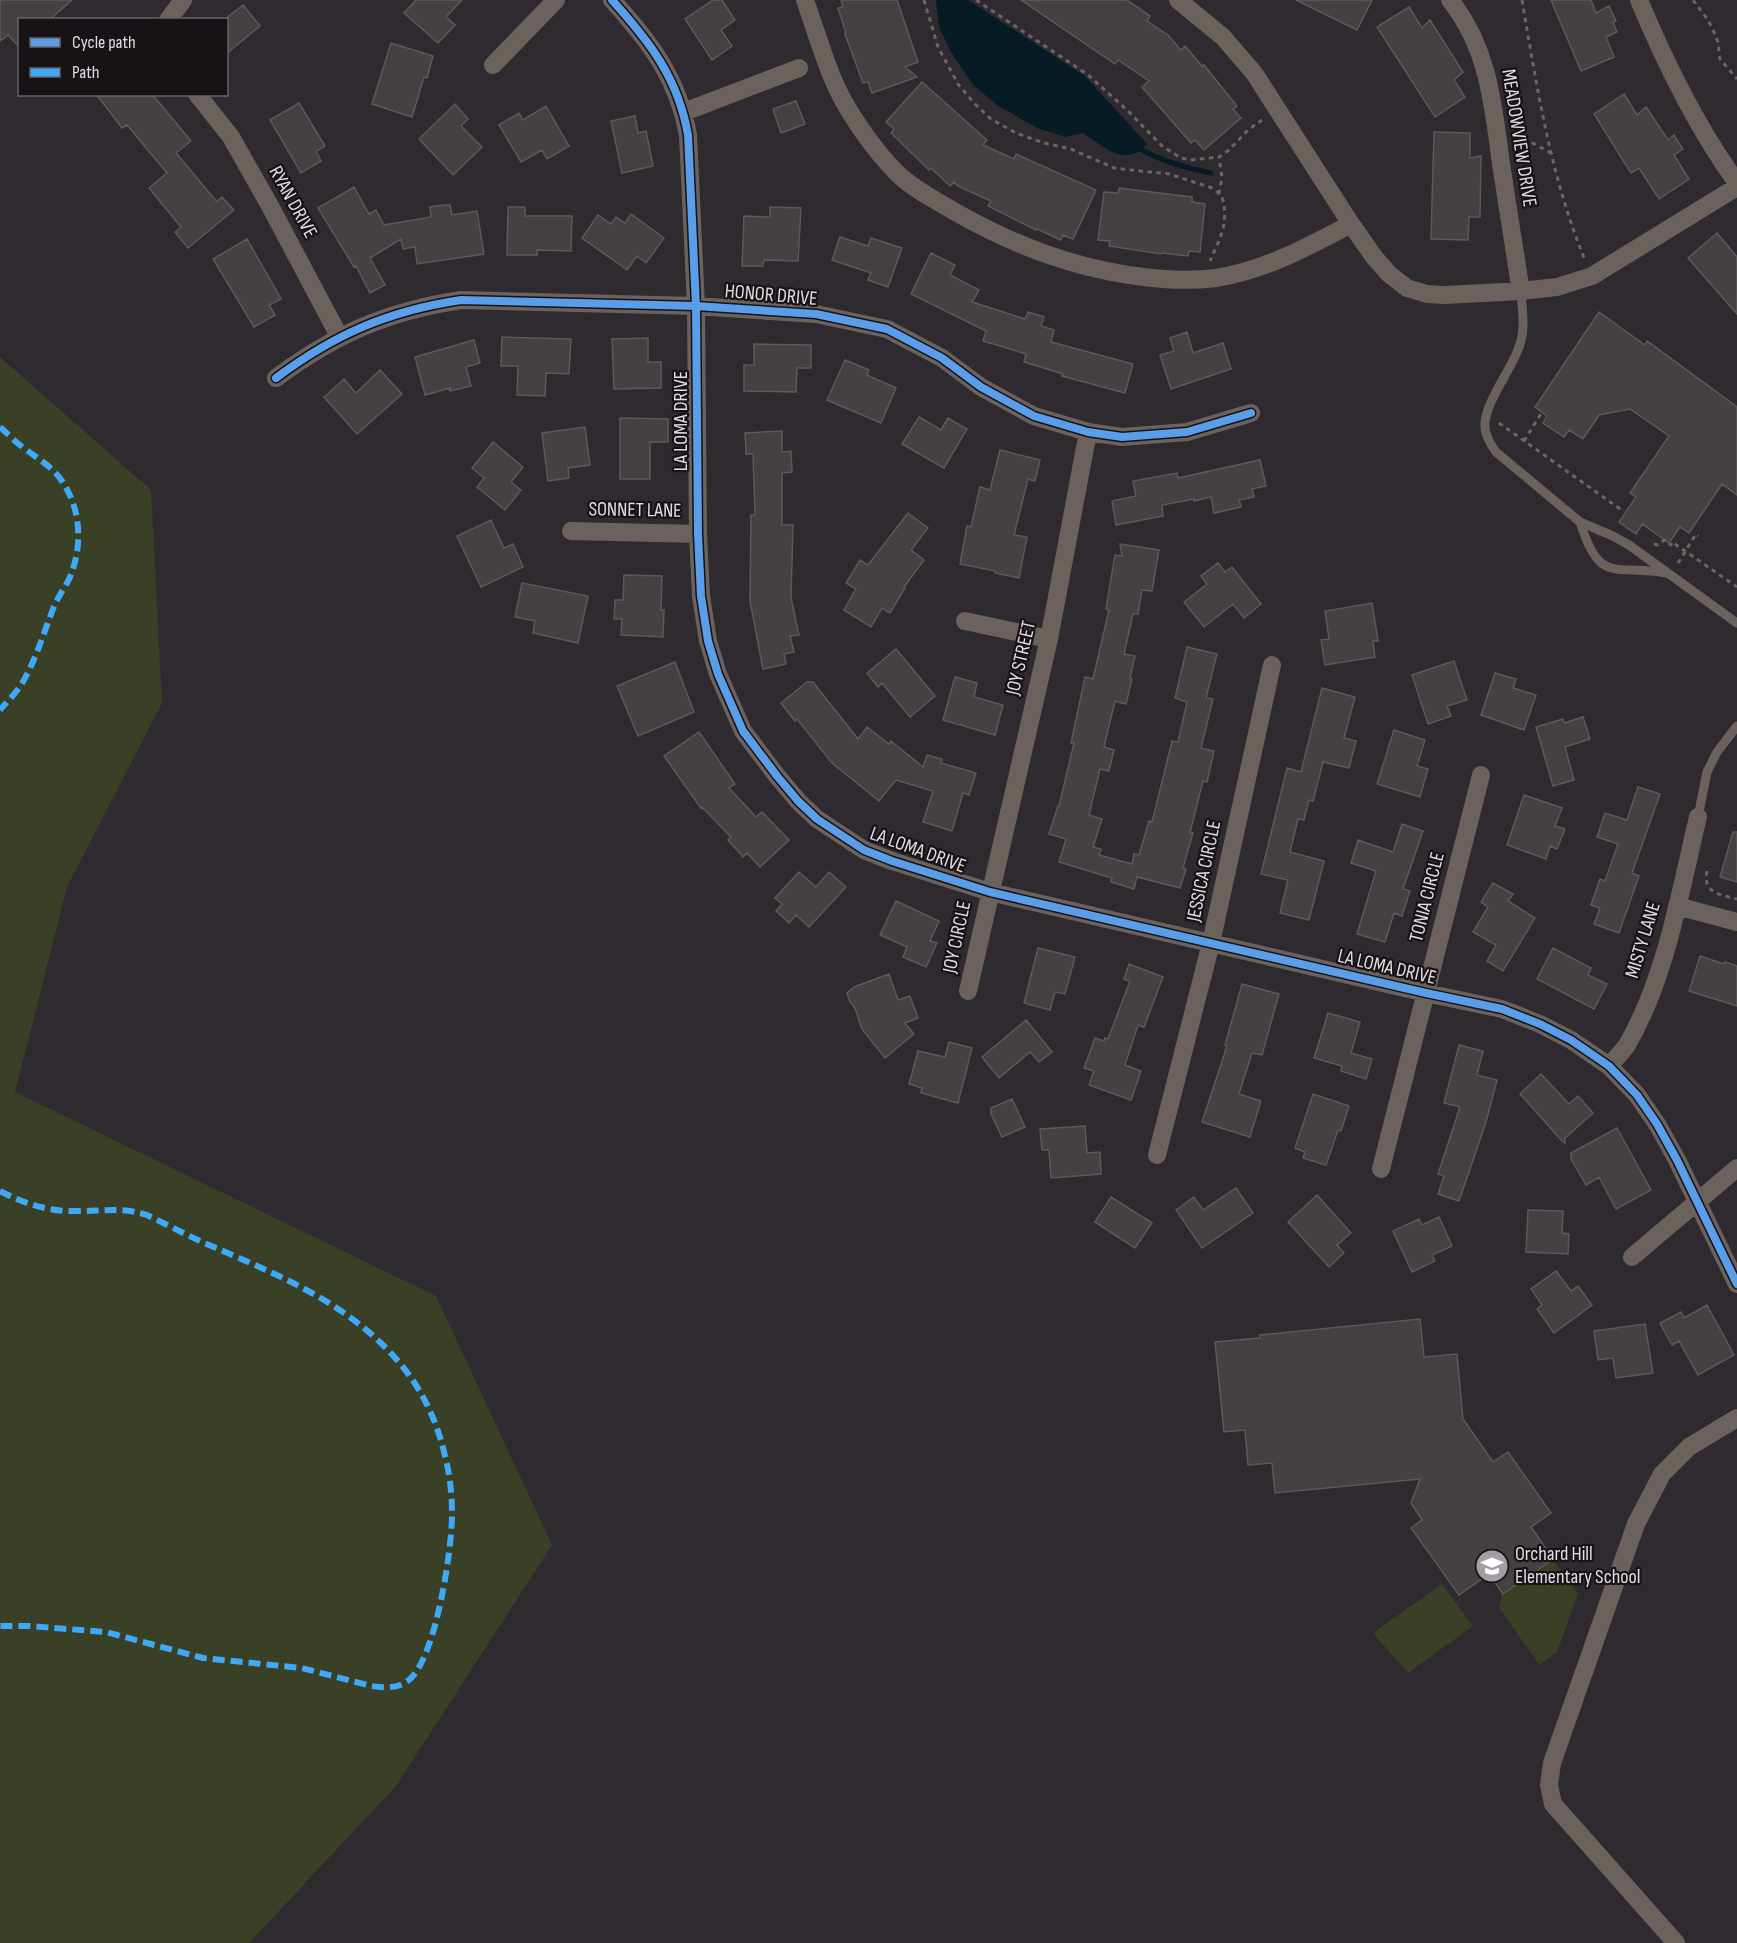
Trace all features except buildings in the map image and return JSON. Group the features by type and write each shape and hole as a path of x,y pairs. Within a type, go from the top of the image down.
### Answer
{"street":[{"path":"170,18 183,0"},
{"path":"493,65 556,0"},
{"name":"LA LOMA DRIVE","path":"612,0 658,57 674,85 684,112 691,169 696,306 698,534 701,596 708,641 718,674 743,731 798,801 817,819 864,850 990,892 1502,1009 1540,1024 1571,1040 1610,1066 1637,1095 1658,1124 1737,1284"},
{"path":"805,0 833,79 855,120 884,158 916,189 965,218 1014,242 1061,261 1114,274 1170,280 1202,279 1238,273 1292,255 1351,224"},
{"path":"1178,0 1223,37 1254,73 1374,257 1396,281 1407,288 1427,294 1445,295 1557,287 1592,276 1737,185 1689,109 1662,55 1639,0"},
{"name":"MEADOWVIEW DRIVE","path":"1450,0 1471,31 1485,66 1521,291"},
{"path":"684,112 800,68"},
{"name":"RYAN DRIVE","path":"199,96 231,137 339,336"},
{"name":"HONOR DRIVE","path":"276,378 305,356 339,336 397,313 426,305 461,300 696,306 816,314 887,329 942,358 981,387 1034,416 1088,432 1122,437 1187,432 1251,413"},
{"name":"JOY STREET","path":"990,892 1049,639 1088,432"},
{"name":"SONNET LANE","path":"571,531 698,534"},
{"path":"965,621 1049,639"},
{"name":"JESSICA CIRCLE","path":"1157,1155 1210,944 1272,664"},
{"name":"TONIA CIRCLE","path":"1381,1169 1481,775"},
{"name":"MISTY LANE","path":"1610,1066 1626,1046 1655,982 1677,906 1698,817"},
{"name":"JOY CIRCLE","path":"968,991 990,892"},
{"path":"1677,906 1737,922"},
{"path":"1632,1257 1737,1168"},
{"path":"1676,1943 1553,1804 1549,1785 1552,1763 1641,1514 1662,1474 1689,1446 1737,1418"}],"lane":[{"path":"1521,291 1524,322 1520,344 1486,413 1485,427 1488,439 1496,452 1580,522 1629,545 1737,623"},
{"path":"1580,522 1588,547 1603,566 1616,570 1667,573"},
{"path":"1698,817 1707,772 1717,752 1737,726"}],"path":[{"path":"924,0 938,47 958,84 991,119 1016,133 1071,149 1114,168 1169,174 1212,188 1222,196 1226,221 1202,279"},
{"path":"976,0 1087,74 1171,153 1181,158 1191,160 1219,157 1262,120"},
{"path":"1693,0 1708,20 1718,42 1720,59 1737,79"},
{"path":"1513,132 1551,153"},
{"path":"1219,157 1222,177 1219,194"},
{"path":"1524,441 1542,412"},
{"path":"1678,567 1684,550 1695,534 1698,536"},
{"path":"1647,539 1658,545 1664,540 1671,545 1672,542 1737,587"},
{"path":"1707,871 1706,883 1713,892 1737,899"}],"green space":[{"path":"0,357 151,490 162,703 67,887 15,1092 436,1296 552,1545 396,1786 249,1943 0,1943"},
{"path":"1552,1558 1578,1594 1557,1652 1539,1665 1499,1607 1502,1593"},
{"path":"1442,1584 1473,1626 1408,1673 1373,1633"}],"water":[{"path":"936,0 968,0 1085,76 1147,144 1131,155 1115,153 1083,133 1065,137 1037,128 997,105 973,85 951,52 939,27"}],"waterway":[{"path":"1142,150 1175,164 1211,173"}],"marked path":[{"path":"0,427 58,475 73,503 78,528 77,552 70,577 55,605 26,676 0,710"},
{"path":"0,1191 26,1203 53,1210 118,1210 147,1215 285,1279 356,1322 406,1370 427,1405 438,1430 447,1463 452,1514 446,1576 428,1649 410,1679 396,1686 371,1686 302,1668 203,1658 106,1632 0,1626"}],"cycle path":[{"path":"612,0 650,46 670,78 688,135 696,306 698,534 701,596 708,641 718,674 743,731 798,801 817,819 864,850 990,892 1502,1009 1540,1024 1571,1040 1609,1066 1637,1095 1657,1124 1677,1160 1737,1284"},
{"path":"276,378 320,349 363,327 410,311 461,300 696,306 816,314 887,329 942,358 981,387 1034,416 1088,432 1122,437 1187,432 1251,413"}],"place":[{"name":"Orchard Hill Elementary School","path":"1492,1566"}]}
